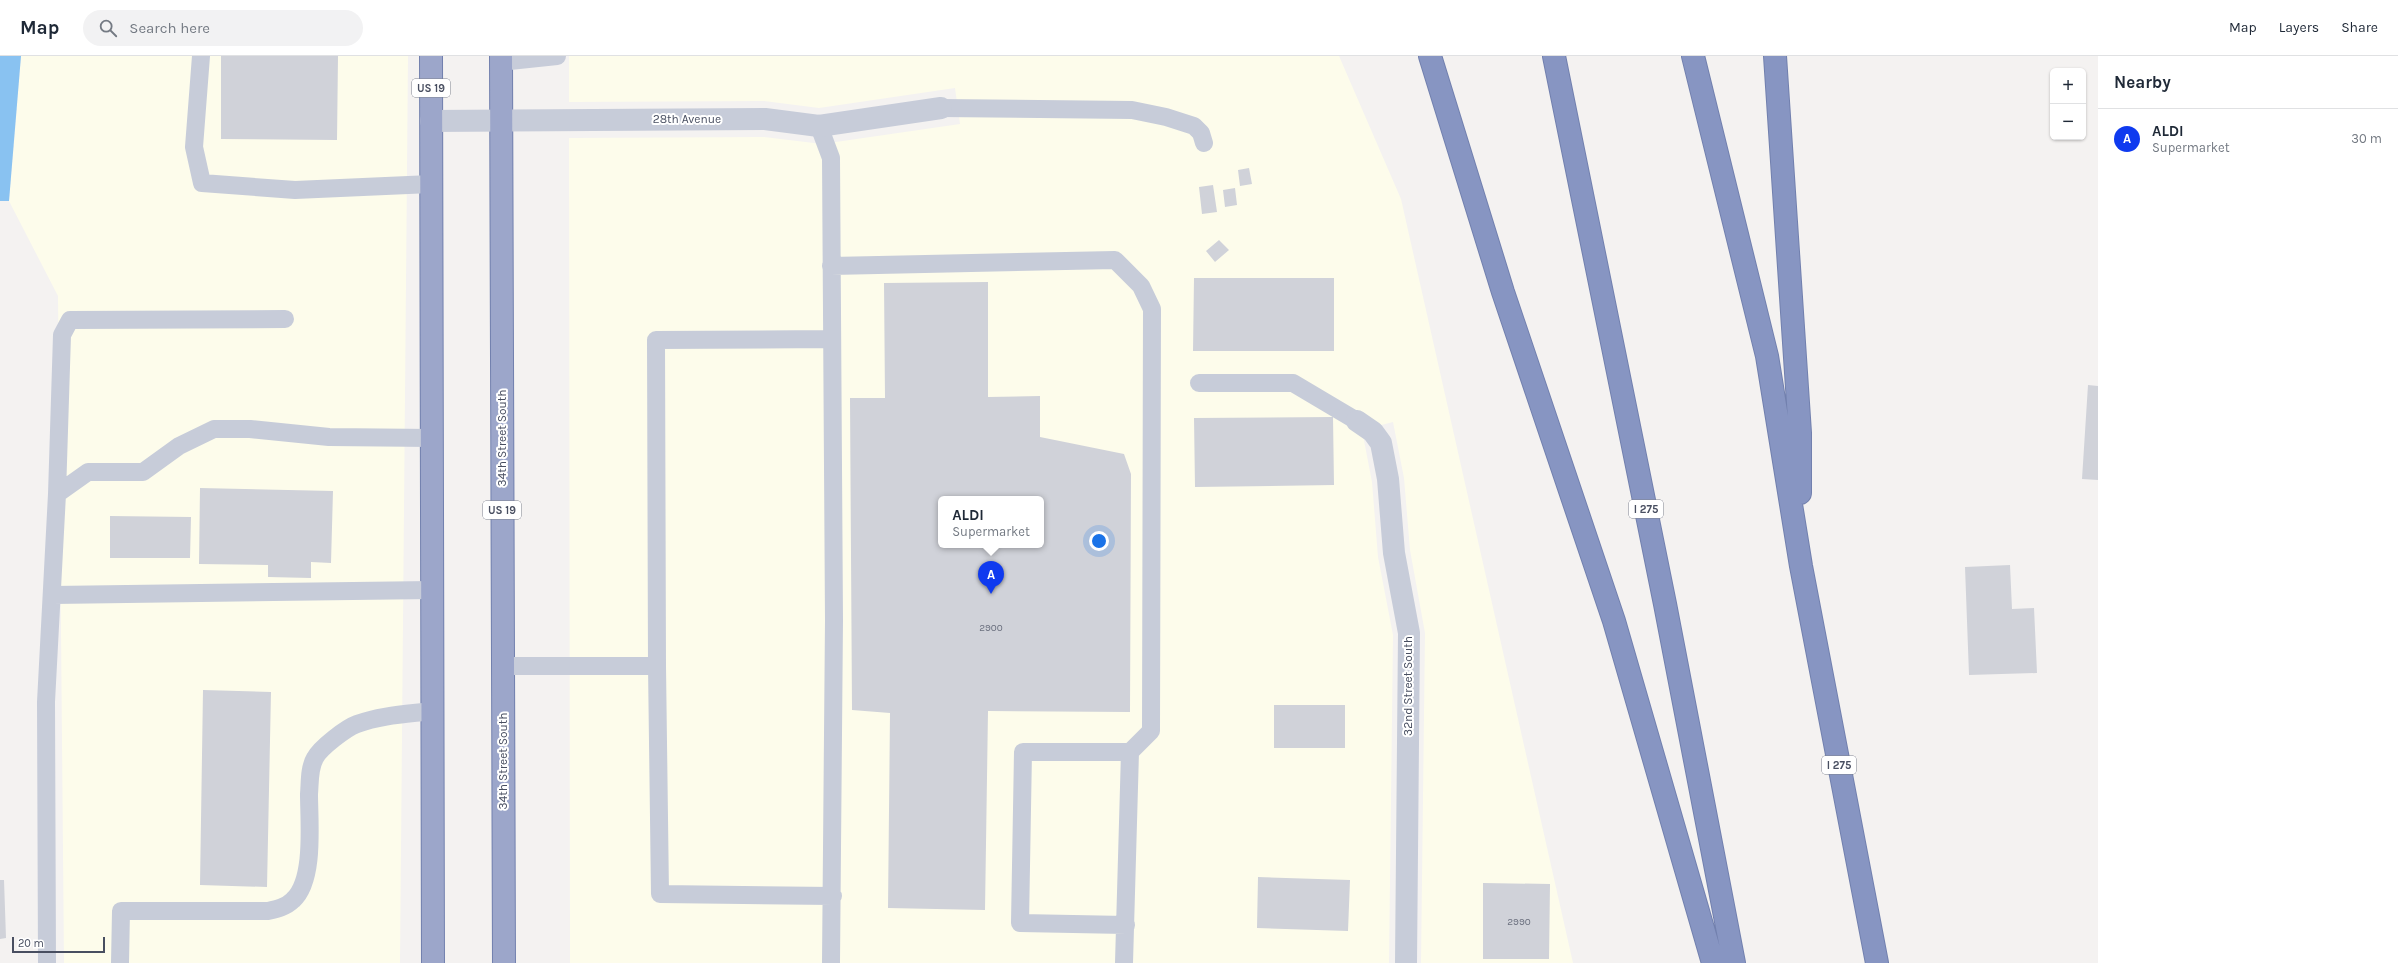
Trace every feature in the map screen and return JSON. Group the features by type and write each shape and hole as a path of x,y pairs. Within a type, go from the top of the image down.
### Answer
{"highway":[{"name":"US 19","path":"431,56 433,963"},
{"path":"1430,56 1503,292 1614,621 1713,963"},
{"name":"I 275","path":"1554,56 1665,604 1734,963"},
{"name":"I 275","path":"1693,56 1767,356 1801,566 1877,963"},
{"path":"1775,56 1800,433 1801,566"},
{"name":"34th Street South","path":"501,59 504,963"}],"street":[{"name":"28th Avenue","path":"431,121 764,119 819,126 941,108"},
{"name":"32nd Street South","path":"1357,421 1372,432 1381,443 1388,479 1394,553 1409,634 1406,963"}],"lane":[{"path":"201,56 194,147 202,183 295,190 431,184"},
{"path":"501,59 557,56"},
{"path":"941,108 1132,110 1166,117 1194,126 1202,133 1204,143"},
{"path":"819,126 831,158 833,896 831,963"},
{"path":"831,266 1114,260 1141,286 1152,309 1151,731 1130,752 1124,963"},
{"path":"47,963 46,702 53,595 62,335 70,320 285,319"},
{"path":"832,339 656,340 657,666 660,894 833,896"},
{"path":"1199,383 1292,383 1357,421"},
{"path":"57,494 88,472 143,472 179,446 214,429 250,429 330,436 432,438"},
{"path":"53,595 432,590"},
{"path":"503,666 657,666"},
{"path":"120,963 121,911 268,911 282,908 294,900 304,884 308,862 310,778 315,758 330,742 356,724 381,717 432,711"},
{"path":"1126,924 1020,923 1023,752 1130,752"}],"shaded area":[{"path":"21,56 408,56 400,963 64,963 58,296 9,201"},
{"path":"569,56 1339,56 1401,199 1573,963 1421,963 1425,633 1410,550 1404,478 1393,422 1362,430 1372,482 1378,557 1393,635 1389,963 570,963 569,138 764,137 822,144 960,124 955,88 819,108 764,101 569,102"}],"water":[{"path":"0,56 21,56 9,201 0,201"}],"building":[{"path":"221,56 338,56 337,140 221,139"},
{"path":"1249,168 1252,184 1240,186 1238,170"},
{"path":"1213,185 1217,212 1202,214 1199,187"},
{"path":"1235,188 1237,205 1225,207 1223,190"},
{"path":"1219,240 1229,250 1215,262 1206,251"},
{"path":"1194,278 1334,278 1334,351 1193,351"},
{"path":"988,282 988,397 1040,396 1040,437 1124,454 1131,474 1130,712 988,711 985,910 888,908 890,713 852,710 850,398 885,398 884,283"},
{"path":"2088,385 2098,386 2098,480 2082,479"},
{"path":"1333,417 1334,485 1195,487 1194,418"},
{"path":"200,488 333,491 331,563 311,562 311,578 268,577 268,565 199,564"},
{"path":"110,516 191,517 190,558 110,558"},
{"path":"2010,565 2012,609 2034,608 2037,673 1969,675 1965,567"},
{"path":"203,690 271,692 267,887 200,885"},
{"path":"1274,705 1345,705 1345,748 1274,748"},
{"path":"1258,877 1350,880 1348,931 1257,928"},
{"path":"0,880 4,880 6,938 0,939"},
{"path":"1483,883 1550,884 1549,959 1483,959"}],"place":[{"name":"ALDI","path":"991,594"}]}
